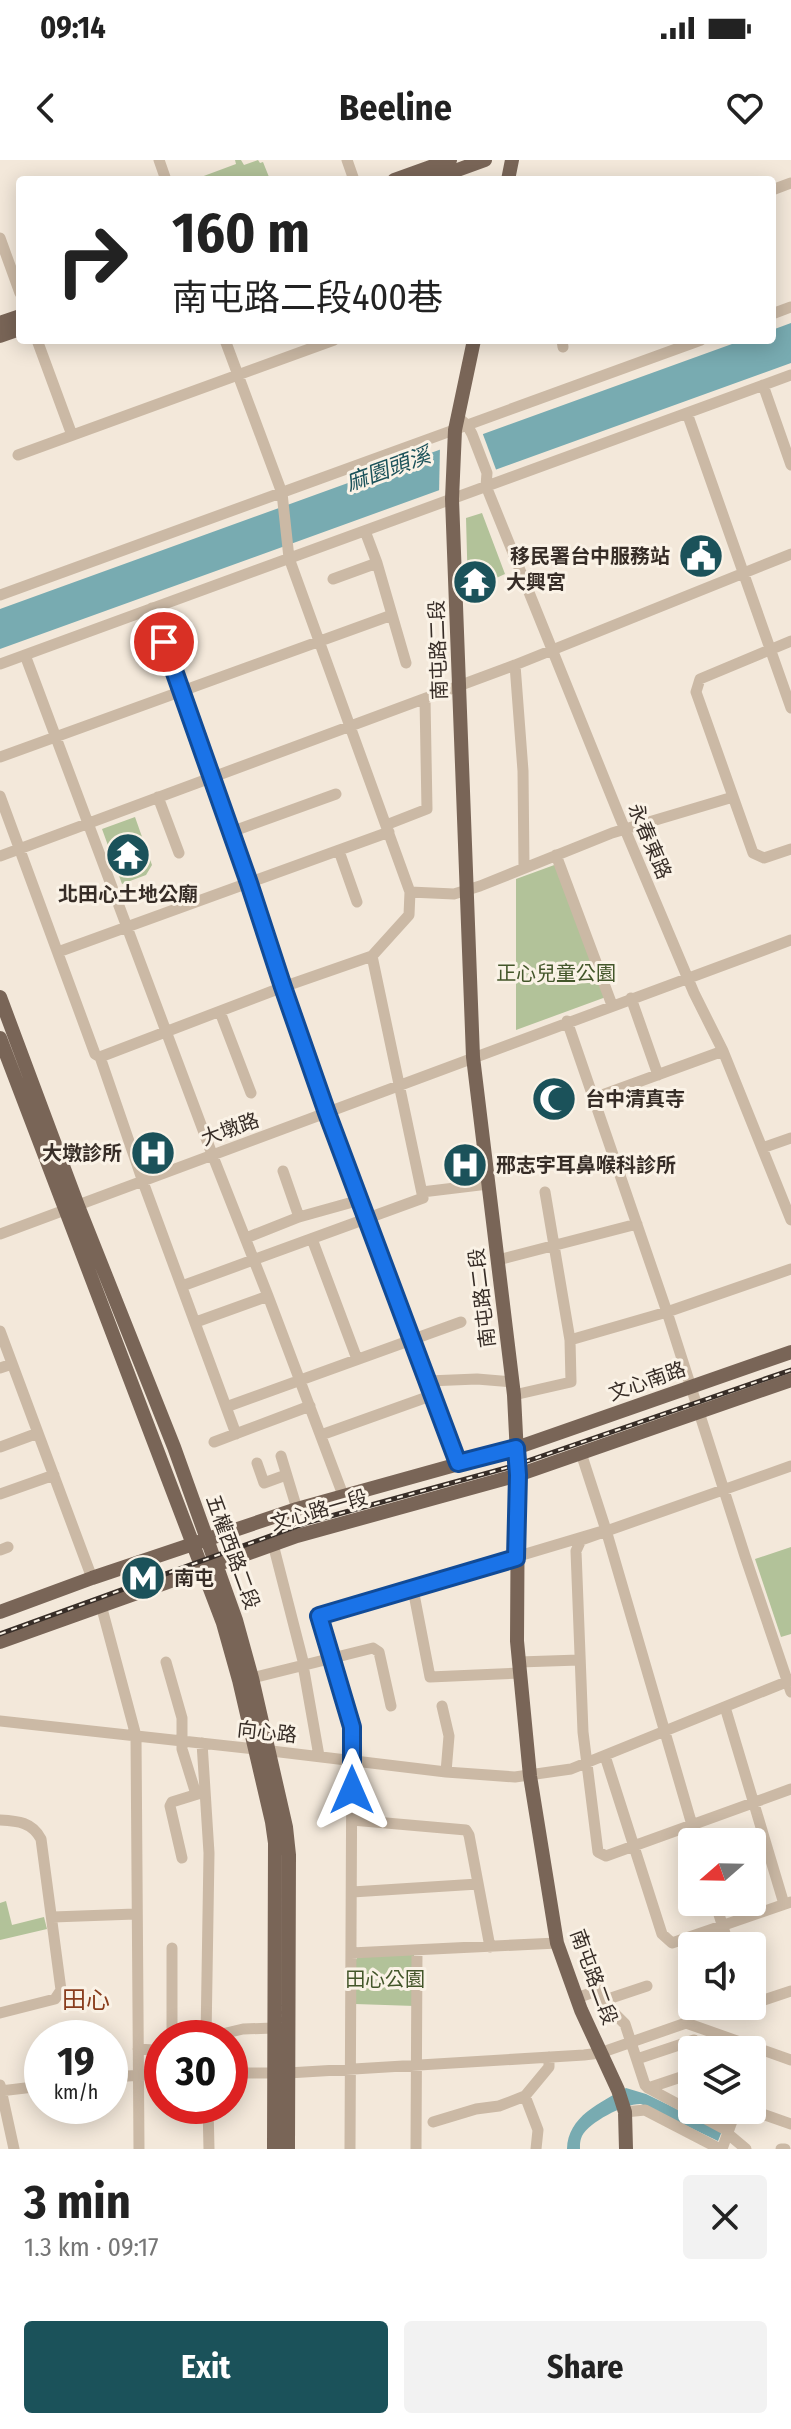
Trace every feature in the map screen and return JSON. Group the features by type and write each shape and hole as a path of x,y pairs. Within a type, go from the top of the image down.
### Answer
{"main road":[{"path":"405,176 450,160"},
{"path":"441,176 485,160"},
{"name":"南屯路二段","path":"473,344 452,493 473,1057 513,1388 518,1475 516,1558 519,1667 530,1776 557,1943 624,2110"},
{"name":"五權西路二段","path":"0,997 71,1208"},
{"name":"五權西路二段","path":"0,1038 174,1447 200,1541 252,1678 275,1843 274,2028 288,2149"},
{"name":"文心南路","path":"516,1448 791,1352"},
{"path":"518,1475 791,1380"},
{"name":"文心路一段","path":"0,1612 297,1509 516,1448"},
{"name":"文心路一段","path":"0,1642 273,1544 518,1475"},
{"name":"五權西路二段","path":"210,1567 223,1623 286,1827 289,1855 281,2072 274,2149"},
{"path":"624,2110 626,2149"}],"street":[{"path":"0,238 16,282"},
{"path":"38,344 72,435"},
{"path":"100,1057 372,956 409,915 410,892 288,554 282,497 226,344"},
{"path":"18,455 323,344"},
{"path":"0,595 282,497 690,344"},
{"path":"0,664 288,554 365,531 452,493 486,486 791,375"},
{"path":"763,385 791,465"},
{"path":"687,413 791,708"},
{"name":"永春東路","path":"461,429 487,473 486,486 625,829 688,978 723,1051 791,1220"},
{"path":"365,531 406,663"},
{"path":"0,856 515,665 791,554"},
{"path":"333,579 377,563"},
{"path":"152,608 327,1113 458,1463"},
{"path":"0,757 392,615"},
{"path":"791,641 700,679 696,692 753,853 764,858 791,849"},
{"path":"25,655 343,1495"},
{"path":"515,665 523,771 524,868"},
{"path":"58,952 339,851 427,809 425,699"},
{"path":"231,832 336,794"},
{"path":"0,796 95,1054 100,1057 236,1434"},
{"path":"158,797 179,853"},
{"path":"410,892 454,894 468,890 625,829 733,797"},
{"path":"339,851 357,902"},
{"path":"556,855 612,1005"},
{"name":"大墩路","path":"0,1234 791,940"},
{"path":"182,1286 423,1198 372,956"},
{"path":"631,998 658,1075"},
{"path":"220,1012 251,1093"},
{"path":"567,1021 790,1685"},
{"path":"594,1098 723,1051"},
{"path":"762,1148 791,1138"},
{"path":"283,1171 299,1217"},
{"path":"422,1192 488,1184"},
{"path":"428,1381 477,1379 513,1388 571,1382 570,1340 545,1192"},
{"path":"246,1238 299,1217 360,1200"},
{"path":"498,1260 637,1224"},
{"path":"312,1239 357,1359"},
{"path":"570,1340 667,1312 791,1269"},
{"path":"196,1322 268,1296"},
{"path":"226,1407 461,1322"},
{"path":"0,1331 92,1578"},
{"path":"0,1368 12,1364"},
{"path":"321,1435 433,1395"},
{"path":"214,1442 310,1406"},
{"path":"0,1447 38,1433"},
{"path":"581,1453 693,1828"},
{"path":"281,1456 297,1509"},
{"path":"257,1463 264,1483 286,1475"},
{"path":"791,1466 606,1530 581,1540 576,1551 586,1763 598,1852 606,1856 791,1789"},
{"path":"1,1491 54,1475"},
{"path":"350,2149 352,1727 319,1616 606,1530"},
{"path":"273,1544 303,1665 319,1756"},
{"path":"413,1589 430,1677 579,1660"},
{"path":"101,1605 136,1736 139,2149"},
{"path":"252,1678 373,1648 379,1652 391,1706"},
{"path":"166,1662 182,1718 182,1749 200,1793"},
{"name":"向心路","path":"0,1721 446,1772 530,1776 571,1769 725,1707 790,1685"},
{"path":"442,1706 449,1736 446,1772"},
{"path":"605,1756 662,1934 672,1943 788,1903 725,1707"},
{"path":"202,1743 200,1793 209,1853 206,2020"},
{"path":"182,1858 170,1806 172,1802 200,1793"},
{"path":"0,1820 23,1822 36,1829 41,1839 61,1990 55,1999 0,2013"},
{"path":"352,1820 466,1830 490,1947"},
{"path":"352,1892 478,1884"},
{"path":"53,1917 135,1914"},
{"path":"719,1916 724,1932"},
{"path":"351,1953 557,1943"},
{"path":"584,1943 600,1995 625,2024 648,2088 728,2132 746,2149"},
{"path":"172,1948 172,2020"},
{"path":"416,2149 425,2122 417,2065 417,1950"},
{"path":"577,1998 647,1986"},
{"path":"766,1999 791,1991"},
{"path":"248,2073 600,2053 686,2023 723,2036"},
{"path":"248,2029 274,2028"},
{"path":"637,2059 678,2045"},
{"path":"138,2049 144,2049"},
{"path":"766,2051 791,2060"},
{"path":"425,2122 499,2106 525,2096 549,2067 549,2057"},
{"path":"128,2075 144,2074"},
{"path":"648,2088 678,2078"},
{"path":"14,2149 0,2089 24,2087"},
{"path":"525,2096 538,2130 536,2149"},
{"path":"624,2110 645,2110 722,2149 731,2124"},
{"path":"766,2115 789,2123"},
{"path":"208,2124 209,2149"}],"green space":[{"path":"235,160 241,160 244,165 258,160 263,162 269,176 204,176 236,164"},
{"path":"482,513 505,574 468,591 466,518"},
{"path":"135,817 152,865 146,875 122,884 102,829"},
{"name":"正心兒童公園","path":"557,864 606,997 516,1030 516,879"},
{"path":"791,1547 791,1634 781,1637 755,1559"},
{"path":"6,1901 12,1925 44,1917 47,1929 0,1940 0,1903"},
{"name":"田心公園","path":"414,1953 415,2006 355,2004 355,1961 359,1955"}],"water":[{"name":"麻園頭溪","path":"791,323 791,363 0,649 0,609 732,344 776,344 776,329"},
{"path":"626,2088 678,2110 678,2122 641,2104 634,2105 600,2119 582,2136 580,2149 567,2149 573,2128 596,2105"},
{"path":"683,2124 708,2124 722,2131 718,2141"}],"pier":[{"path":"481,429 498,475 439,495 440,445"}],"railway":[{"path":"0,1634 309,1522 513,1466 791,1370"}],"place":[{"name":"移民署台中服務站","path":"701,556"},
{"name":"大興宮","path":"475,582"},
{"name":"北田心土地公廟","path":"128,855"},
{"name":"台中清真寺","path":"554,1099"},
{"name":"大墩診所","path":"153,1153"},
{"name":"邢志宇耳鼻喉科診所","path":"465,1165"},
{"name":"南屯","path":"143,1578"}],"district":[{"name":"田心","path":"86,2000"}],"route":[{"path":"164,642 327,1113 458,1463 516,1448 516,1558 319,1616 352,1727 352,1790"}]}
